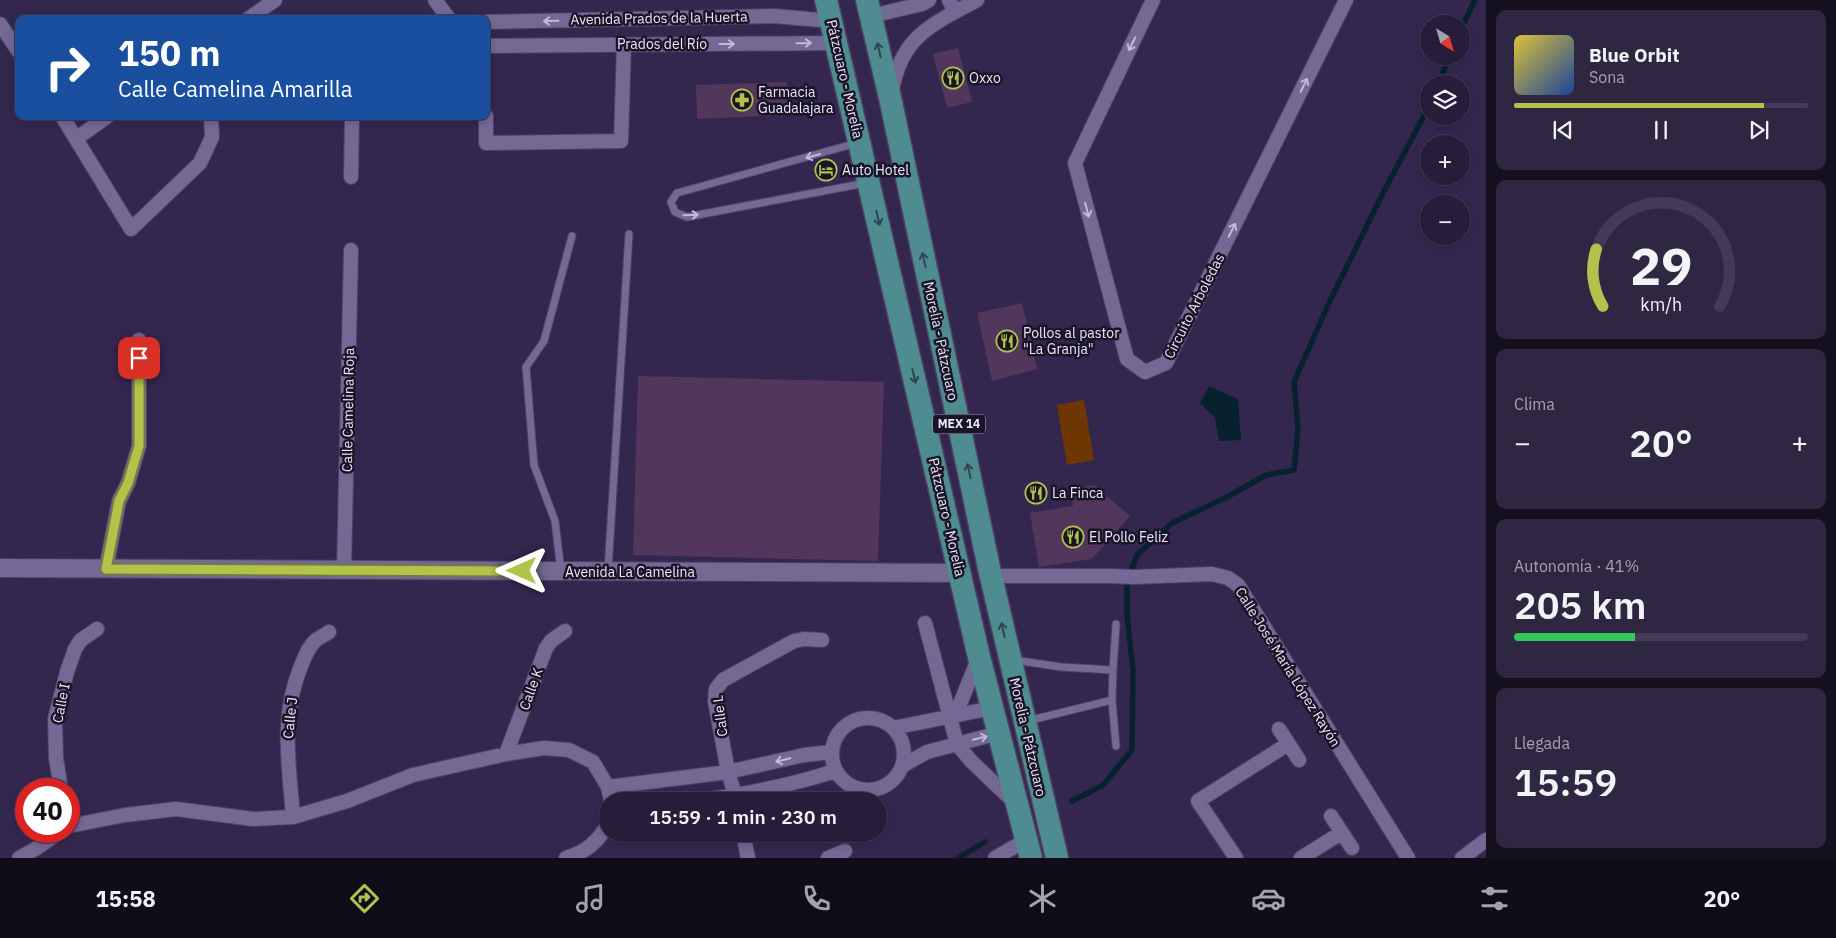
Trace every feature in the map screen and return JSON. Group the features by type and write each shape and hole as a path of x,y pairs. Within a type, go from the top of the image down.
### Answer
{"main road":[{"name":"Morelia - Pátzcuaro","path":"869,8 891,102 991,576 1057,854"},
{"name":"Pátzcuaro - Morelia","path":"829,10 979,657 1028,849"}],"street":[{"path":"254,15 275,0"},
{"path":"435,0 446,15"},
{"path":"869,8 922,4 929,0"},
{"path":"891,102 894,78 902,57 915,39 952,6 977,0"},
{"name":"Circuito Arboledas","path":"1153,0 1074,163 1127,359 1144,372 1166,363 1346,0"},
{"name":"Avenida Prados de la Huerta","path":"490,22 774,16 829,10"},
{"path":"0,24 15,46"},
{"name":"Prados del Río","path":"490,46 837,43"},
{"path":"486,120 486,143 621,141 624,44"},
{"path":"65,120 131,229 200,163 212,137 211,120"},
{"path":"77,138 102,120"},
{"path":"351,177 352,120"},
{"name":"Calle Camelina Roja","path":"344,570 351,250"},
{"path":"106,569 119,501 128,483 139,446 139,340"},
{"name":"Avenida La Camelina","path":"0,568 960,573"},
{"name":"Calle José María López Rayón","path":"991,576 1111,576 1134,578 1212,574 1233,581 1238,585 1408,858"},
{"path":"926,623 952,717 957,744 971,761 1018,806"},
{"name":"Calle I","path":"59,778 56,758 55,719 75,649 81,640 97,629"},
{"name":"Calle K","path":"506,754 546,648 565,631"},
{"name":"Calle J","path":"293,818 286,736 288,712 295,682 307,650 316,640 329,632"},
{"name":"Calle L","path":"734,792 728,772 715,701 716,689 723,680 794,641 804,639 822,640"},
{"path":"952,717 979,657"},
{"path":"893,728 992,708"},
{"path":"860,718 884,721 893,728 900,736 904,756 902,766 896,776 887,784 876,789 864,790 852,787 842,780 835,771 832,752 834,740 840,730 860,718"},
{"path":"1279,729 1299,760"},
{"path":"902,766 927,752 999,733"},
{"path":"1236,858 1198,801 1288,744"},
{"path":"80,824 125,815 176,810 253,818 293,818 347,801 413,775 506,754 544,748 569,750 593,762 609,792"},
{"path":"608,787 728,772 804,755 832,752"},
{"path":"759,792 835,771"},
{"path":"1331,816 1352,848"},
{"path":"1301,858 1342,833"},
{"path":"566,858 581,853 599,838"},
{"path":"1462,858 1486,840"},
{"path":"745,842 748,858"},
{"path":"18,858 45,843"},
{"path":"995,858 1028,849"},
{"path":"828,858 845,851"}],"lane":[{"path":"860,142 677,193 671,202 675,212 687,217 869,182"},
{"path":"608,572 629,234"},
{"path":"561,571 555,520 534,466 526,368 544,341 572,236"},
{"path":"1116,624 1112,700 1116,746"},
{"path":"1010,659 1061,667 1113,670"},
{"path":"1025,722 1112,700"}],"shaded area":[{"path":"1084,400 1094,460 1067,465 1057,405"}],"water":[{"path":"1209,386 1238,399 1241,440 1219,441 1215,418 1200,403"}],"building":[{"name":"Oxxo","path":"958,48 972,102 947,108 933,54"},
{"name":"Farmacia Guadalajara","path":"787,82 788,115 697,119 696,85"},
{"name":"Pollos al pastor \"La Granja\"","path":"1022,303 1037,369 992,381 977,313"},
{"path":"638,376 884,382 878,561 633,555"},
{"name":"El Pollo Feliz","path":"1094,485 1130,516 1092,559 1039,567 1030,513 1073,506 1071,489"}],"waterway":[{"path":"1468,15 1475,0"},
{"path":"1442,75 1446,65"},
{"path":"1072,801 1103,785 1132,750 1133,670 1127,615 1127,582 1137,555 1172,523 1227,497 1266,475 1294,470 1298,429 1294,382 1329,303 1420,123"},
{"path":"958,858 985,842"}],"place":[{"name":"Oxxo","path":"953,78"},
{"name":"Farmacia Guadalajara","path":"742,100"},
{"name":"Auto Hotel","path":"826,170"},
{"name":"Pollos al pastor \"La Granja\"","path":"1007,341"},
{"name":"La Finca","path":"1036,493"},
{"name":"El Pollo Feliz","path":"1073,537"}],"route":[{"path":"139,358 139,446 128,483 119,501 106,569 522,571"}]}
